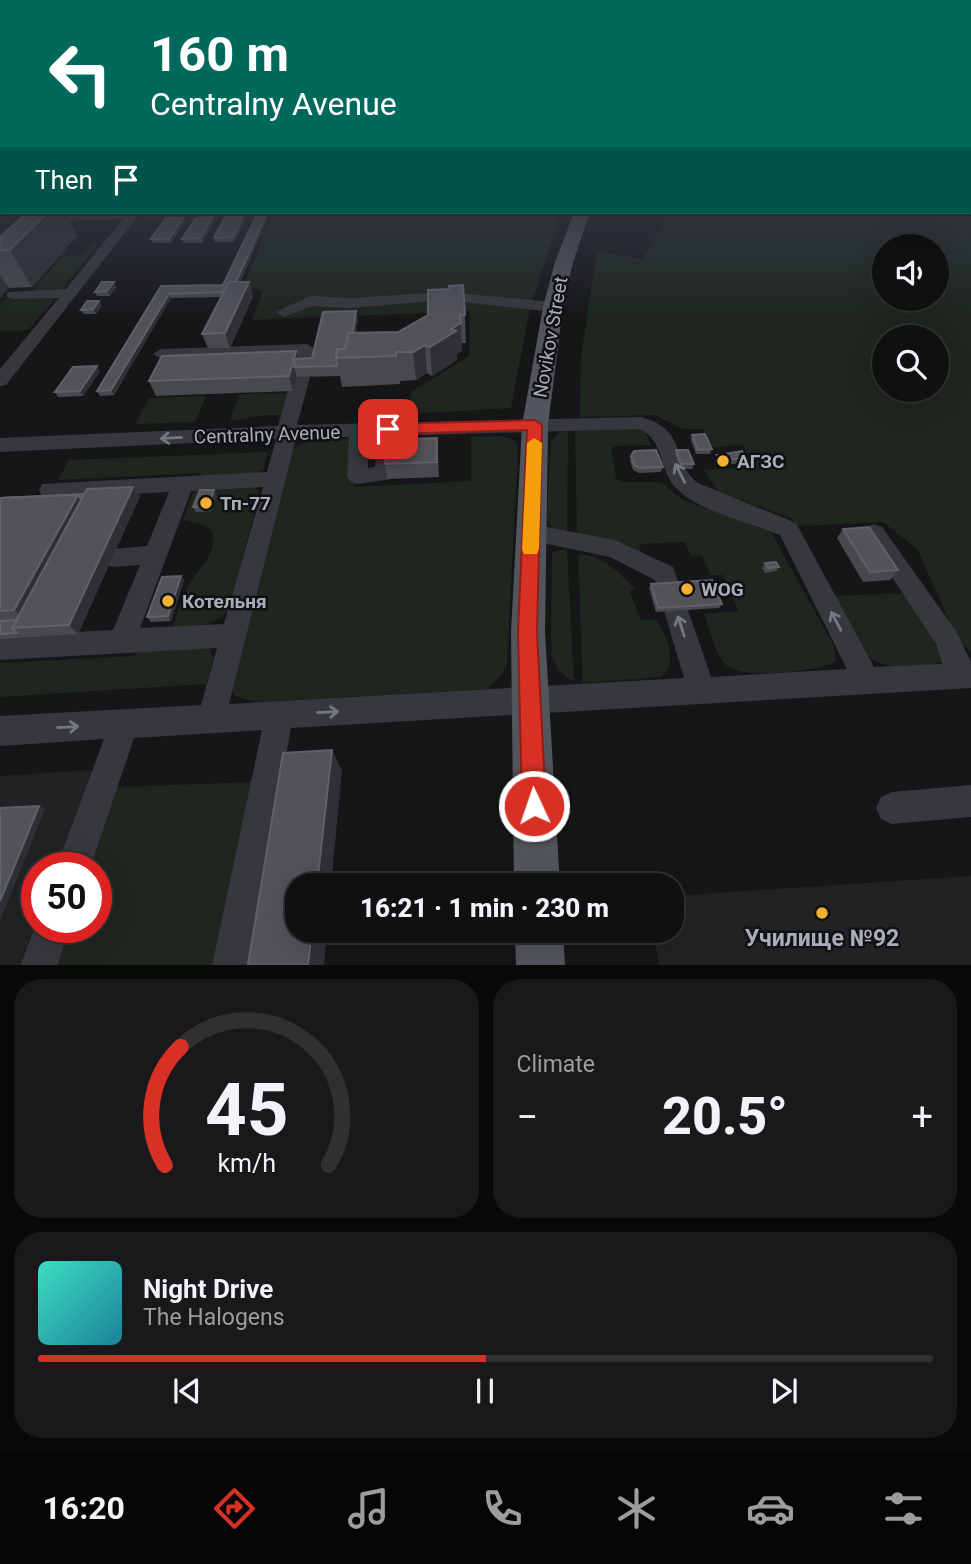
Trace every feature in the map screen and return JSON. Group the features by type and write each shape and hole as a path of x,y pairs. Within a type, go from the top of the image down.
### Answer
{"main road":[{"name":"Novikov Street","path":"536,873 528,632 536,418 553,307 564,261 576,229"},
{"path":"540,943 541,965"}],"street":[{"path":"0,381 58,308 80,287 122,229"},
{"path":"13,295 80,287"},
{"path":"284,312 310,301 350,303 445,296 553,307"},
{"path":"58,308 77,308"},
{"path":"161,354 307,349 211,719"},
{"name":"Centralny Avenue","path":"0,445 388,429 536,418 642,423 652,426 665,438 682,482 705,495 788,529 867,681"},
{"path":"359,430 357,476 385,474 388,429"},
{"path":"50,490 275,479"},
{"path":"121,640 183,484"},
{"path":"531,533 615,550 665,574 702,691"},
{"path":"0,731 966,675 947,639 874,533"},
{"path":"112,557 155,555"},
{"path":"0,648 234,635"},
{"path":"230,965 279,715"},
{"path":"79,852 124,724"},
{"path":"892,808 971,801"},
{"path":"38,965 46,943"}],"shaded area":[{"path":"266,229 556,229 529,313 511,408 407,414 411,392 469,356 470,311 252,320 263,291 243,286"},
{"path":"661,229 971,229 971,652 957,639 918,550 883,522 798,526 791,518 719,492 704,470 754,467 743,445 713,447 703,429 683,429 655,415 580,417 581,357 597,250 642,260"},
{"path":"93,243 100,243 59,292 30,293 62,257 81,256"},
{"path":"53,298 28,330 0,331 0,306 6,299"},
{"path":"290,393 283,416 263,415 230,421 239,394"},
{"path":"206,396 195,422 135,424 149,398"},
{"path":"637,427 645,432 651,445 616,446 611,449 616,478 621,482 661,482 683,500 771,532 834,646 836,662 812,669 779,673 733,669 725,664 718,653 704,614 738,611 723,575 710,575 702,555 691,556 685,542 640,544 641,554 577,536 575,428"},
{"path":"568,430 567,536 551,526 547,515 551,442 558,433"},
{"path":"505,436 516,442 518,448 507,663 501,675 488,689 256,702 235,696 232,686 292,451 313,441 354,439 354,487 471,481 471,437"},
{"path":"268,452 263,469 255,474 200,479 201,473 58,480 69,460"},
{"path":"253,486 259,491 259,495 229,608 224,615 211,623 173,627 184,594 212,549 212,531 202,524 183,520 195,488"},
{"path":"567,549 574,682 559,671 551,655 552,552"},
{"path":"578,554 595,557 616,571 635,589 630,592 641,620 657,620 670,649 670,663 661,677 583,683"},
{"path":"908,593 932,632 941,662 904,667 880,663 870,658 852,641 830,596"},
{"path":"206,646 211,650 213,660 206,684 0,697 0,663 135,656 138,647"},
{"path":"93,770 62,852 21,852 21,943 28,943 20,965 0,965 0,776"},
{"path":"256,782 218,965 52,965 60,943 112,943 112,852 93,852 116,787"},
{"name":"Училище №92","path":"971,876 971,965 659,965 655,943 684,943 684,895"}],"building":[{"path":"9,229 31,229 10,250 0,250 0,237"},
{"path":"158,229 176,229 169,239 151,239"},
{"path":"189,229 206,229 201,238 182,239"},
{"path":"219,229 237,229 233,237 214,238"},
{"path":"250,229 260,229 236,282 229,282 224,292 169,294 111,390 97,391 161,286 223,285"},
{"path":"102,282 114,282 107,291 95,292"},
{"path":"229,282 249,282 225,333 202,334"},
{"path":"463,285 465,315 460,315 461,323 451,329 456,331 430,347 425,345 413,352 396,352 396,356 336,358 337,349 345,349 348,333 398,332 428,315 428,290"},
{"path":"87,301 99,301 93,309 81,310"},
{"path":"356,311 353,333 348,333 345,349 337,349 337,366 294,367 296,359 312,358 323,312"},
{"path":"296,351 289,376 149,381 162,356"},
{"path":"97,366 80,391 55,392 73,367"},
{"path":"705,434 712,449 698,450 692,435"},
{"path":"437,438 437,462 385,464 387,440"},
{"path":"656,450 663,467 640,468 634,465 631,456 634,451"},
{"path":"676,450 688,450 694,464 681,464"},
{"path":"742,451 745,458 724,460 717,455"},
{"path":"133,487 69,625 12,628 87,489"},
{"path":"200,490 214,490 208,507 193,507"},
{"path":"84,494 81,499 78,495 0,498"},
{"path":"78,495 14,610 0,611 0,498"},
{"path":"869,527 898,570 870,572 843,529"},
{"path":"776,562 779,567 768,568 765,563"},
{"name":"Котельня","path":"181,576 168,616 147,617 162,577"},
{"path":"712,580 722,604 658,608 651,584"},
{"path":"17,620 12,628 17,633 0,634 0,621"},
{"path":"332,750 318,873 285,873 285,943 311,943 308,965 248,965 283,753"},
{"path":"39,806 0,901 0,808"}],"slow traffic":[{"path":"530,549 534,443"}],"place":[{"name":"АГЗС","path":"723,461"},
{"name":"Тп-77","path":"206,503"},
{"name":"WOG","path":"687,589"},
{"name":"Котельня","path":"168,601"},
{"name":"Училище №92","path":"822,913"}],"route":[{"path":"388,429 535,425 528,632 534,806"}]}
